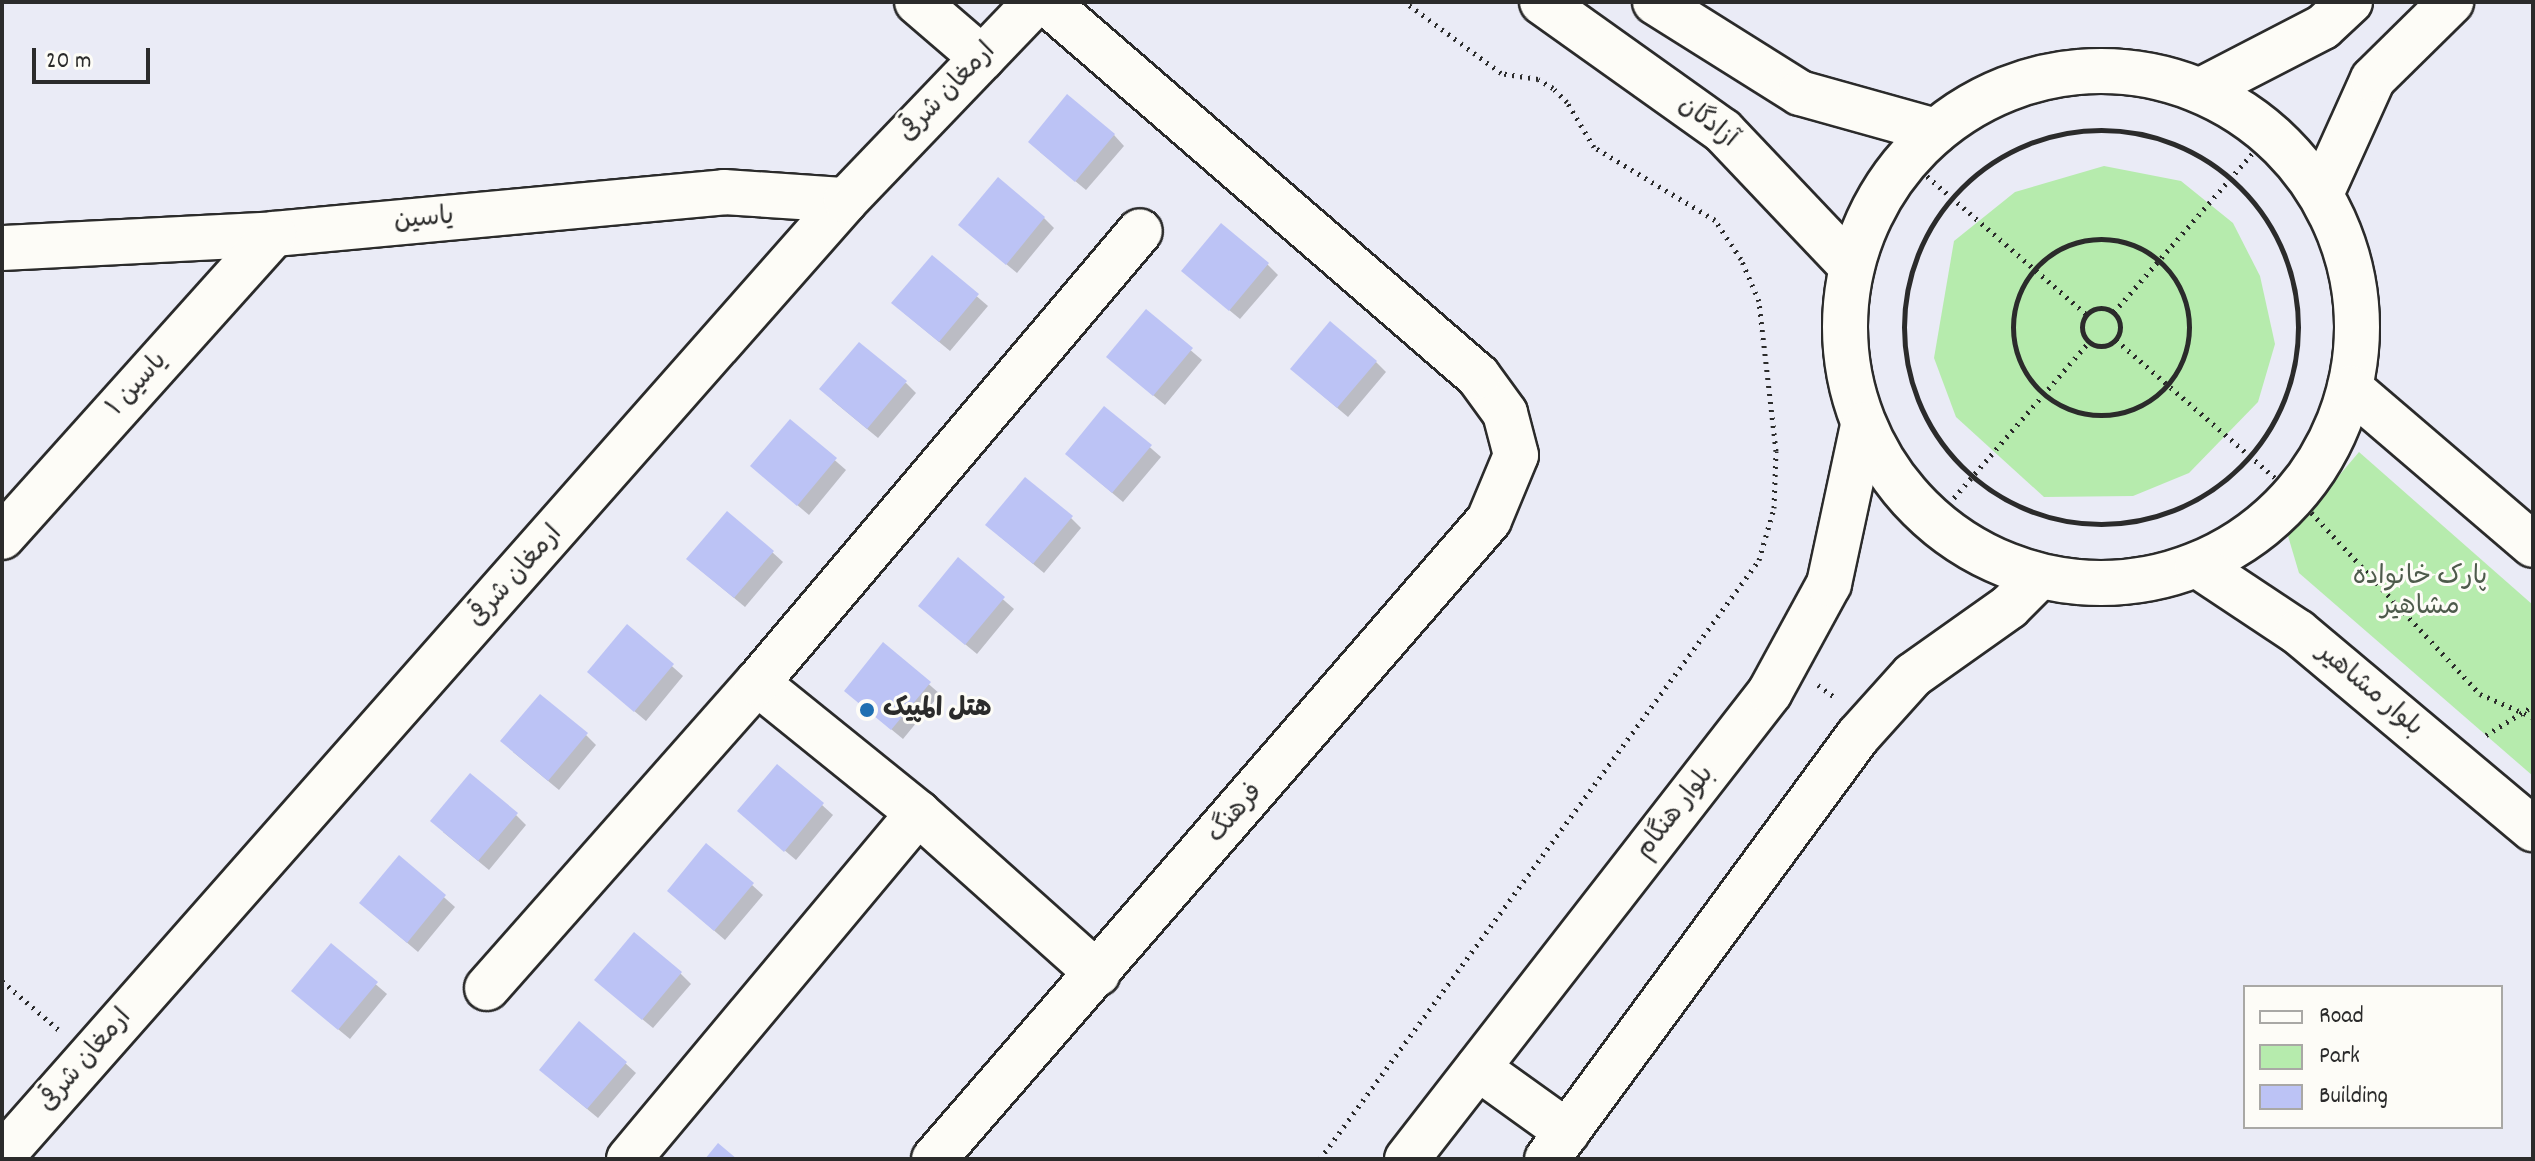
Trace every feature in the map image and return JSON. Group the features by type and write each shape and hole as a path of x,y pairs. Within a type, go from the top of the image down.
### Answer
{"street":[{"path":"917,2 982,58"},
{"name":"ارمغان شرقی","path":"2,1156 846,200 1036,2"},
{"name":"فرهنگ","path":"934,1159 1098,974 1489,520 1516,455 1505,413 1478,376 1046,2"},
{"name":"آزادگان","path":"1542,2 1723,131 1852,267"},
{"path":"1655,2 1800,93 1922,146"},
{"path":"2201,90 2323,27 2350,2"},
{"path":"2321,194 2373,79 2451,2"},
{"path":"2124,72 2201,90 2270,133 2321,194 2340,230 2355,295 2357,348 2350,388 2319,462 2295,495 2234,547 2197,565 2119,583 2039,577 1965,546 1933,522 1881,461 1863,425 1846,347 1852,267 1865,228 1922,146 2005,90 2070,73 2124,72"},
{"name":"یاسین","path":"2,248 274,234 724,192 846,200"},
{"path":"487,988 757,683 1140,231"},
{"name":"یاسین ۱","path":"2,537 274,234"},
{"path":"2350,388 2533,545"},
{"name":"بلوار هنگام","path":"1407,1159 1788,664 1829,584 1863,425"},
{"name":"بلوار مشاهیر","path":"2197,565 2298,632 2533,829"},
{"path":"1478,1068 1557,1145 1870,723 1913,675 2009,607 2039,577"},
{"path":"757,683 918,813 1098,974"},
{"path":"629,1159 918,813"}],"path":[{"path":"1320,1159 1759,560 1774,508 1776,451 1759,301 1741,259 1715,220 1594,147 1567,102 1553,88 1538,79 1501,73 1405,2"},
{"path":"2105,130 2172,143 2231,177 2274,231 2288,262 2298,318 2295,364 2286,397 2250,456 2197,500 2166,514 2109,524 2064,522 2031,512 1972,477 1928,424 1915,393 1904,325 1917,258 1952,199 1977,175 2037,141 2105,130"},
{"path":"2114,312 2270,133"},
{"path":"1922,146 1952,199 2087,315"},
{"path":"2095,239 2129,244 2159,260 2179,288 2189,321 2181,366 2167,385 2130,411 2107,415 2074,410 2044,394 2018,357 2013,334 2022,289 2035,270 2073,244 2095,239"},
{"path":"2089,342 2082,324 2087,315 2095,309 2114,312"},
{"path":"2089,342 2108,346 2116,340 2121,331 2114,312"},
{"path":"2116,340 2295,495 2480,694 2533,717"},
{"path":"1933,522 2089,342"},
{"path":"1788,664 1870,723"},
{"path":"2447,757 2533,706"},
{"path":"2,981 90,1057"}],"green space":[{"path":"2104,166 2181,181 2233,223 2260,276 2275,344 2258,402 2189,473 2133,496 2044,497 1956,417 1934,358 1954,241 2015,192"},
{"name":"پارک خانواده مشاهیر","path":"2359,452 2533,605 2533,776 2299,573 2288,536"}],"building":[{"path":"1067,94 1115,134 1075,182 1028,142"},
{"path":"998,177 1045,217 1006,265 958,225"},
{"path":"1221,223 1269,263 1229,311 1181,271"},
{"path":"932,255 979,294 939,342 891,303"},
{"path":"1146,309 1193,348 1153,396 1106,357"},
{"path":"1330,321 1377,361 1337,408 1290,369"},
{"path":"859,342 907,381 867,429 819,389"},
{"path":"1104,406 1152,445 1112,493 1065,454"},
{"path":"790,419 837,458 797,506 750,466"},
{"path":"1025,477 1073,516 1033,564 985,525"},
{"path":"727,511 774,551 734,598 686,559"},
{"path":"958,557 1005,597 965,645 918,606"},
{"path":"627,624 674,664 634,712 587,672"},
{"path":"883,642 931,682 891,730 844,691"},
{"path":"540,694 588,733 548,781 500,741"},
{"path":"777,764 824,803 784,852 737,811"},
{"path":"470,773 518,813 478,861 430,821"},
{"path":"706,843 754,883 714,931 667,891"},
{"path":"399,855 446,895 407,943 359,903"},
{"path":"634,932 682,972 642,1020 594,980"},
{"path":"331,943 378,982 338,1030 291,991"},
{"path":"579,1021 627,1062 587,1109 539,1070"},
{"path":"718,1143 737,1159 705,1159"}],"place":[{"name":"هتل المپیک","path":"867,710"}]}
